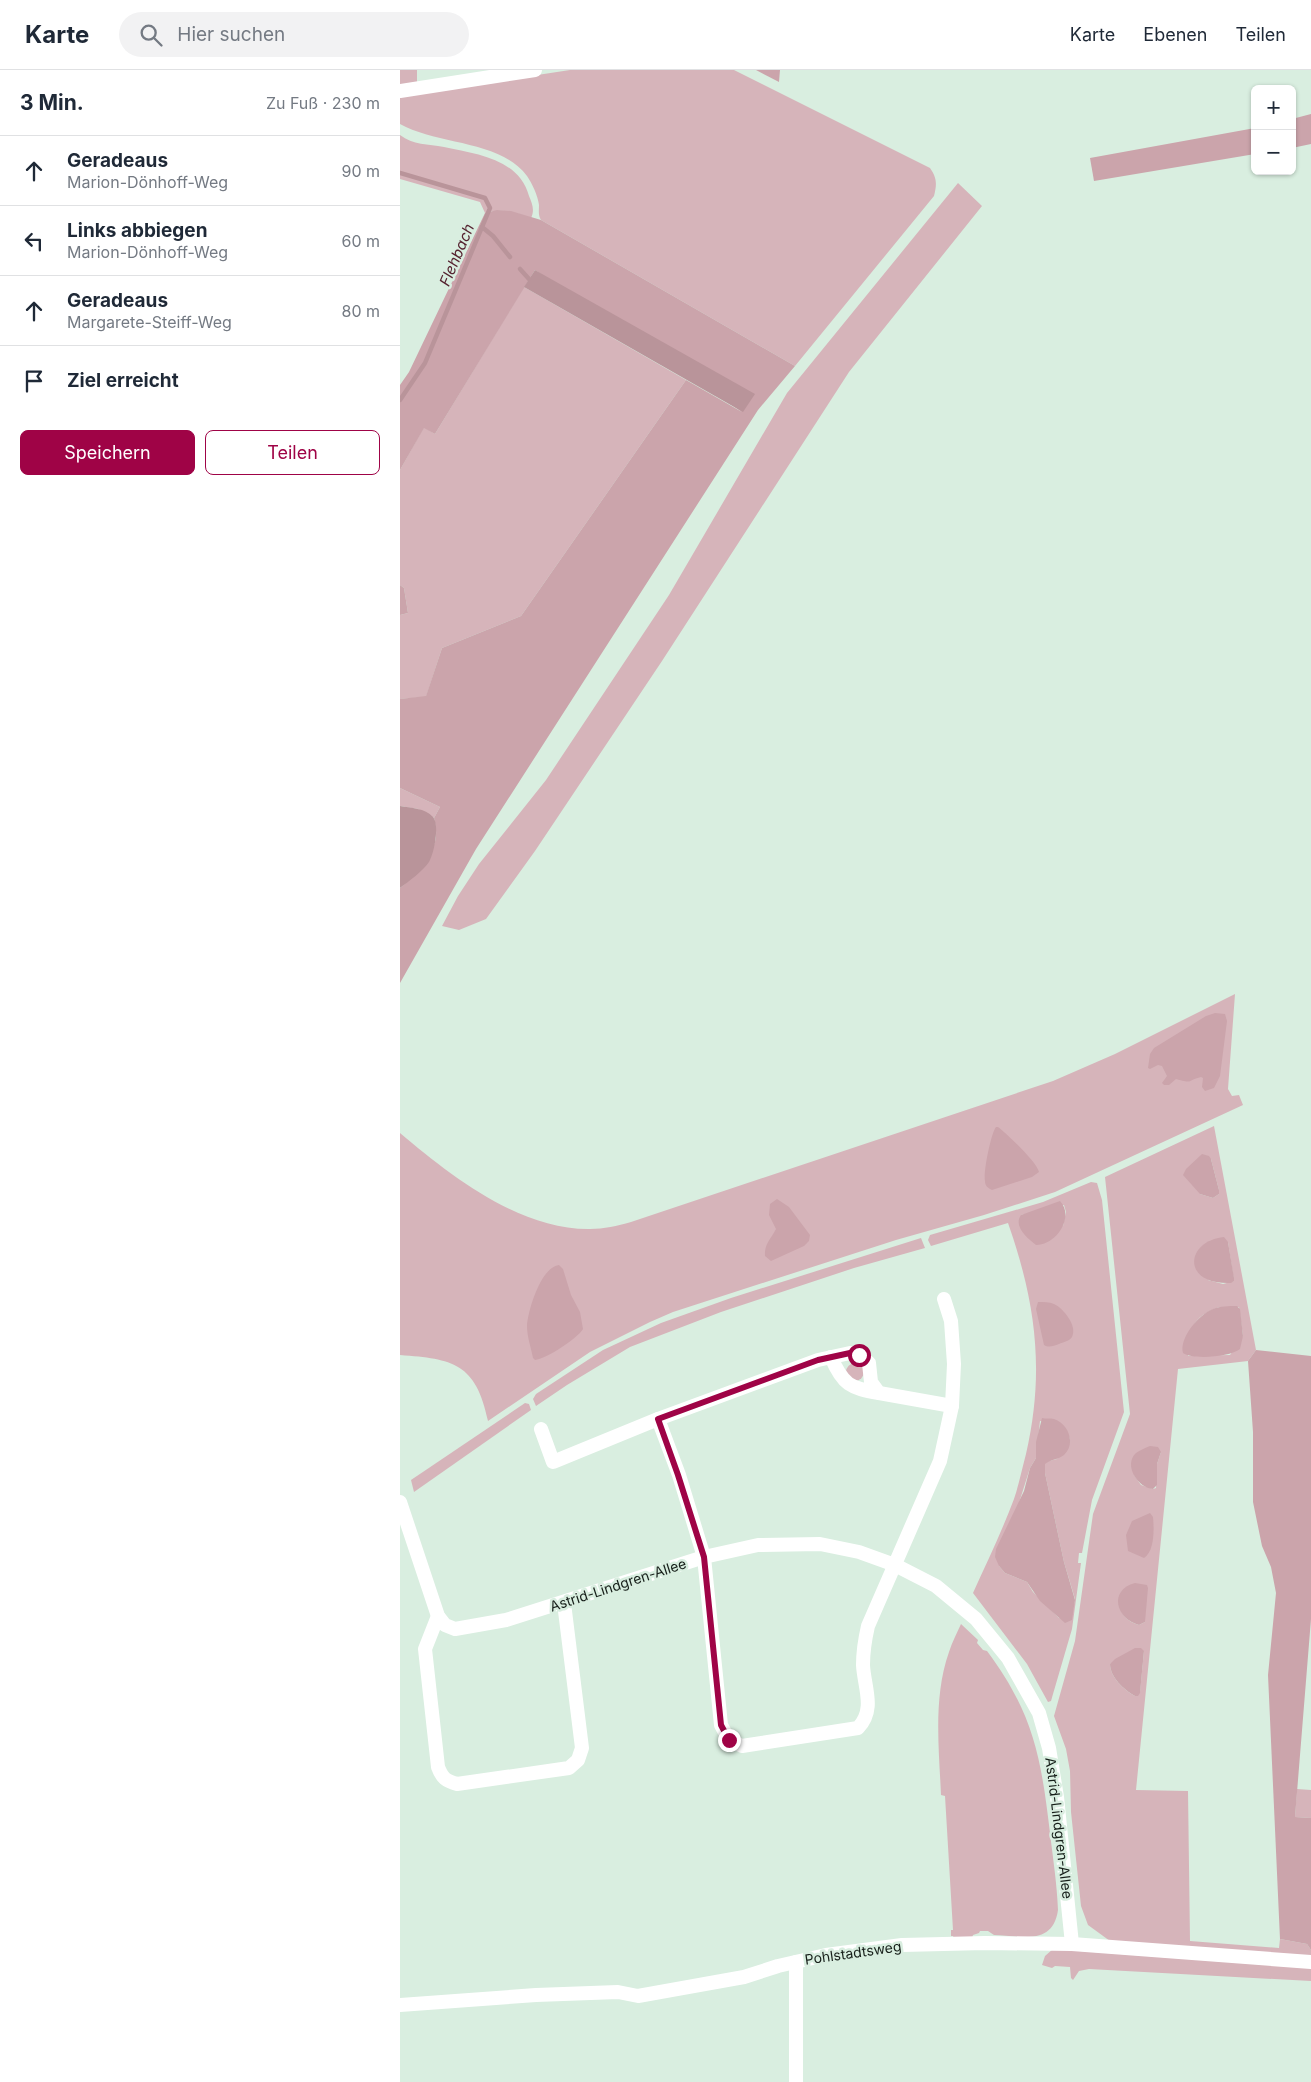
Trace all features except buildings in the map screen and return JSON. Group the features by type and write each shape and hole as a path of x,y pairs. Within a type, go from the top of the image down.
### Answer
{"street":[{"path":"400,91 536,70"},
{"path":"658,1419 704,1557 721,1725 729,1740 742,1746 858,1728 863,1722 869,1706 863,1667 864,1643 868,1626 940,1461 952,1406 954,1364 951,1321 944,1299"},
{"path":"541,1429 554,1462 658,1419 818,1360 850,1353 859,1355 869,1363 871,1382 879,1393"},
{"path":"831,1357 848,1386 858,1390 952,1406"},
{"path":"400,1502 438,1616 425,1649 438,1767 441,1776 448,1782 458,1784 569,1768 578,1760 582,1748 564,1603"},
{"name":"Astrid-Lindgren-Allee","path":"438,1616 445,1625 460,1629 506,1620 704,1557 758,1545 820,1544 859,1552 895,1565 936,1586 976,1619 1008,1658 1039,1713 1057,1797 1072,1944"},
{"name":"Pohlstadtsweg","path":"400,2005 618,1992 638,1996 744,1977 826,1955 902,1945 985,1942 1072,1944 1311,1962"},
{"path":"796,1962 796,2082"}],"shaded area":[{"path":"400,70 417,70 417,82 400,85"},
{"path":"570,70 734,70 930,168 936,181 934,196 795,366 541,220 538,201 531,182 516,164 485,149 415,131 400,124 400,96"},
{"path":"756,70 780,70 779,82"},
{"path":"1311,114 1311,144 1296,147 1296,118"},
{"path":"1251,129 1251,155 1094,181 1090,158"},
{"path":"400,135 415,142 470,152 495,160 506,166 524,184 533,207 531,218 508,211 485,213 480,202 400,179"},
{"path":"958,183 982,206 849,372 662,661 535,851 486,919 459,930 442,926 458,896 479,864 546,780 669,595 787,393"},
{"path":"497,210 511,211 541,220 795,366 758,410 476,849 400,983 400,888 420,867 433,848 436,836 434,818 440,807 400,788 400,699 426,696 442,648 521,616 686,380 742,412 535,270 435,434 424,428 400,470 400,385 409,372 485,213"},
{"path":"535,270 755,394 743,412 524,287"},
{"path":"524,287 686,380 521,616 442,648 426,697 400,699 400,615 408,613 404,588 400,585 400,470 424,427 435,434"},
{"path":"400,585 404,588 408,613 400,615"},
{"path":"400,788 440,807 434,818 418,809 400,806"},
{"path":"400,806 418,809 430,814 435,821 436,833 429,862 419,873 400,888"},
{"path":"1235,994 1228,1089 1232,1096 1239,1095 1243,1105 1055,1192 896,1240 673,1312 590,1352 488,1421 477,1387 469,1376 459,1368 448,1362 400,1355 400,1133 464,1183 513,1210 538,1220 564,1227 590,1229 610,1227 631,1222 1053,1081 1115,1054"},
{"path":"1215,1013 1225,1014 1227,1021 1220,1076 1214,1088 1205,1091 1202,1087 1203,1078 1201,1077 1188,1082 1176,1079 1169,1085 1164,1085 1162,1083 1167,1076 1162,1066 1158,1065 1150,1069 1148,1068 1150,1054 1154,1048 1206,1016"},
{"path":"1214,1126 1256,1350 1248,1361 1178,1369 1136,1790 1188,1791 1190,1941 1279,1948 1280,1939 1307,1944 1311,1950 1311,1957 1110,1941 1088,1925 1081,1906 1071,1812 1070,1771 1066,1749 1054,1716 1075,1641 1093,1514 1130,1414 1105,1177","holes":["1211,1159 1219,1194 1213,1198 1200,1194","1228,1242 1234,1281 1223,1284 1208,1280","1219,1307 1239,1307 1243,1336 1230,1355 1188,1356 1191,1331 1197,1320","1161,1452 1157,1464 1156,1488 1153,1489 1141,1485 1134,1475","1122,1591 1145,1617 1145,1622 1139,1625 1129,1620 1122,1612 1119,1602","1144,1651 1140,1692 1135,1696 1118,1683 1110,1664"]},
{"path":"996,1127 1021,1148 1039,1172 1032,1177 992,1190 986,1186 985,1177 986,1162"},
{"path":"1202,1154 1209,1156 1211,1159 1219,1190 1219,1194 1213,1198 1200,1194 1183,1175 1186,1169"},
{"path":"1091,1182 1097,1183 1102,1200 1124,1412 1092,1500 1082,1553 1079,1553 1078,1563 1081,1563 1072,1629 1051,1701 1048,1702 1027,1664 973,1593 1014,1499 1032,1424 1036,1366 1035,1337 1031,1309 1018,1252 1008,1223 931,1246 928,1240 930,1235 1043,1202","holes":["1064,1205 1066,1212 1063,1226 1021,1215","1040,1421 1063,1427 1070,1439 1057,1459 1045,1463 1045,1473 1064,1562 1075,1599 1071,1620 1059,1618 1033,1592 1027,1582 1005,1573 999,1566 1030,1468 1036,1458"]},
{"path":"777,1199 789,1207 810,1235 809,1241 804,1246 771,1261 765,1256 765,1252 776,1229 769,1215 770,1204"},
{"path":"1060,1201 1064,1207 1065,1215 1061,1229 1050,1240 1036,1245 1022,1232 1019,1223 1021,1215"},
{"path":"1224,1237 1228,1242 1234,1278 1234,1281 1231,1283 1215,1282 1203,1277 1197,1270 1194,1262 1196,1254 1202,1246 1211,1240"},
{"path":"921,1238 925,1248 854,1268 721,1312 630,1347 536,1406 533,1399 536,1394 603,1350 661,1323 731,1298"},
{"path":"559,1265 563,1269 571,1295 580,1312 583,1329 575,1338 561,1348 535,1360 527,1330 530,1310 541,1281 552,1268"},
{"path":"1038,1302 1054,1304 1065,1313 1073,1328 1071,1338 1053,1346 1044,1345 1036,1309"},
{"path":"1237,1306 1240,1309 1243,1336 1240,1349 1228,1354 1211,1357 1183,1353 1184,1340 1196,1321 1216,1308"},
{"path":"1256,1350 1311,1356 1311,1619 1295,1817 1311,1818 1311,1950 1307,1944 1280,1939 1268,1675 1276,1593 1271,1567 1262,1546 1253,1502 1253,1432 1248,1361"},
{"path":"855,1363 861,1366 864,1372 861,1378 855,1381 849,1378 846,1372 849,1366"},
{"path":"525,1403 529,1404 531,1410 414,1492 411,1480"},
{"path":"1042,1418 1054,1419 1064,1425 1070,1440 1068,1450 1064,1455 1045,1464 1045,1473 1064,1562 1075,1600 1072,1620 1065,1623 1040,1601 1027,1582 1005,1573 995,1557 996,1549 1024,1491 1030,1468 1036,1458 1036,1442"},
{"path":"1150,1446 1158,1447 1161,1452 1157,1464 1157,1485 1153,1489 1142,1485 1134,1475 1131,1464 1132,1458 1136,1453"},
{"path":"1150,1513 1153,1517 1153,1539 1148,1555 1144,1558 1128,1551 1126,1535 1132,1521"},
{"path":"1135,1583 1147,1585 1148,1588 1145,1622 1139,1625 1125,1617 1118,1604 1121,1592 1126,1587"},
{"path":"961,1624 978,1640 977,1643 983,1650 987,1651 1003,1674 1025,1716 1039,1759 1047,1806 1058,1910 1055,1921 1050,1929 1043,1934 1025,1937 994,1935 988,1931 980,1931 973,1935 972,1938 954,1939 951,1936 951,1930 953,1930 945,1796 941,1795 938,1723 944,1669 950,1648"},
{"path":"1135,1648 1141,1648 1144,1651 1140,1693 1138,1696 1135,1696 1118,1683 1112,1674 1110,1664 1115,1659"},
{"path":"1297,1789 1311,1790 1311,1818 1295,1817"},
{"path":"1053,1949 1311,1968 1311,1981 1089,1969 1079,1971 1073,1980 1070,1967 1055,1966 1052,1968 1042,1965 1045,1956"}],"waterway":[{"name":"Flehbach","path":"400,173 485,198 490,208 425,363 400,400"},
{"path":"482,227 493,236 510,257"},
{"path":"520,269 529,279"}],"route":[{"path":"729,1740 721,1725 704,1557 658,1419 818,1360 850,1353 859,1355"}]}
